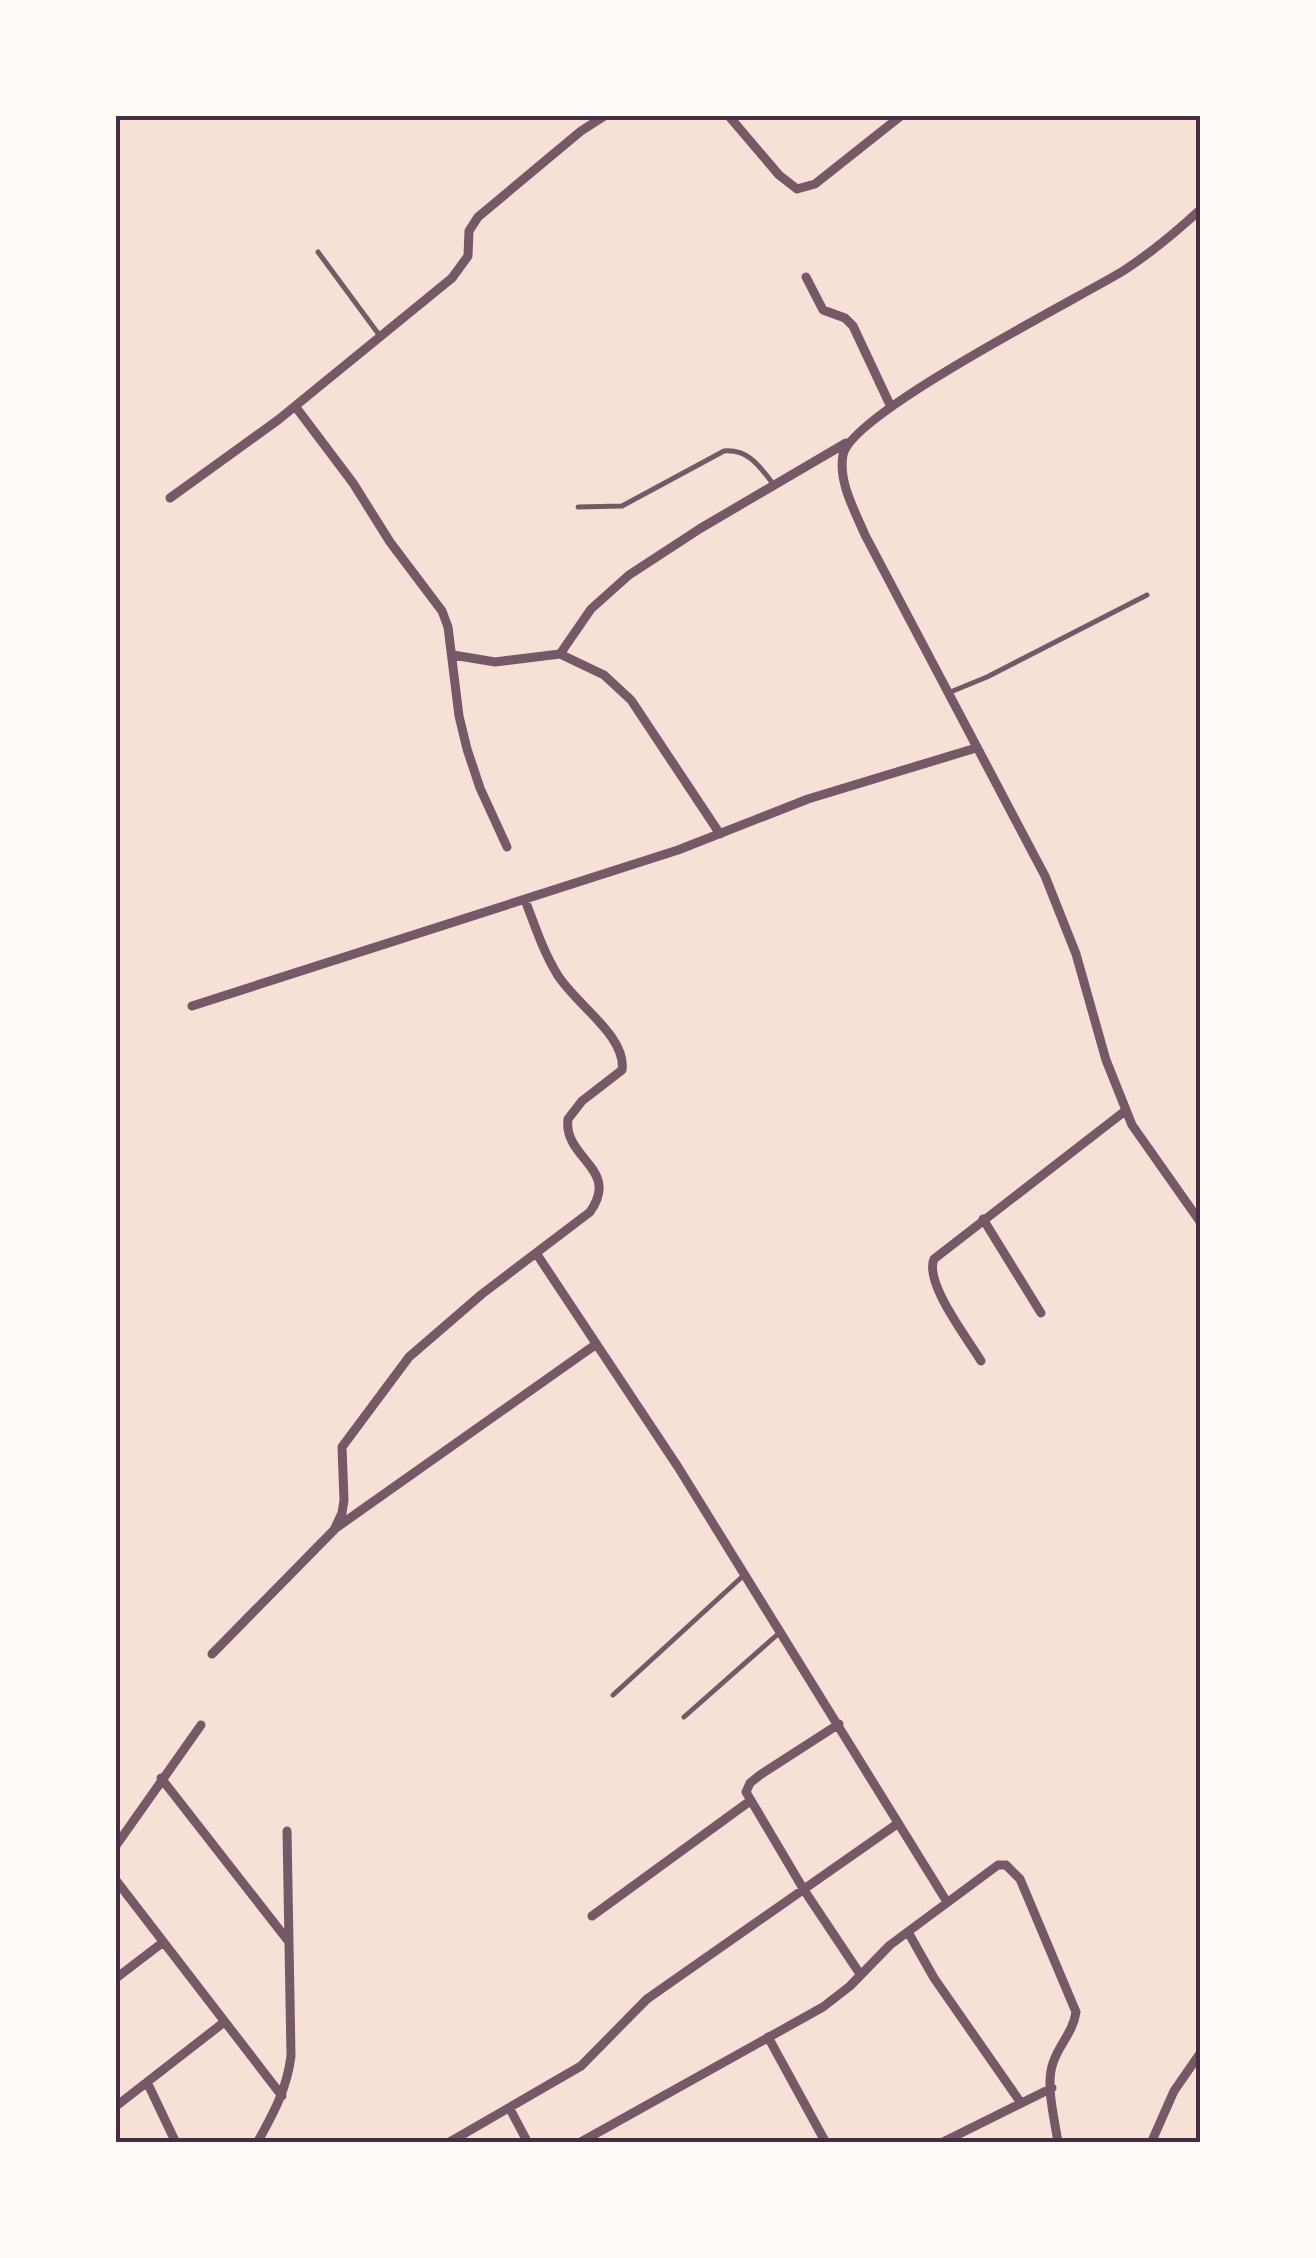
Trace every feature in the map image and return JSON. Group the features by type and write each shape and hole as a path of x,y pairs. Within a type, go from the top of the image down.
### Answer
{"street":[{"path":"170,498 294,406 463,266 470,248 469,231 478,218 540,164 606,115"},
{"path":"728,115 779,176 797,189 805,189 902,115"},
{"path":"1201,210 1124,270 858,430 843,454 847,492 865,536 1060,908 1106,1060 1126,1111 1147,1150 1201,1223"},
{"path":"806,277 823,310 845,318 853,326 892,407"},
{"path":"294,406 353,482 390,542 442,611 467,749 480,788 508,847"},
{"path":"560,654 591,609 630,574 848,442"},
{"path":"453,655 494,662 560,654 604,676 631,700 720,834"},
{"path":"192,1006 526,900 720,834 808,799 976,748"},
{"path":"334,1530 344,1500 342,1446 408,1357 590,1212 599,1200 599,1179 571,1138 568,1119 582,1101 622,1070 624,1058 614,1039 560,980 545,954 526,900"},
{"path":"981,1361 936,1287 931,1267 943,1250 1126,1111"},
{"path":"984,1219 1042,1313"},
{"path":"536,1254 678,1467 947,1902"},
{"path":"212,1654 334,1530 594,1345"},
{"path":"838,1724 750,1783 746,1792 860,1974"},
{"path":"115,1847 201,1725"},
{"path":"162,1778 291,1944"},
{"path":"592,1916 750,1801"},
{"path":"448,2143 580,2066 647,1999 897,1824"},
{"path":"257,2143 282,2096 292,2056 288,1831"},
{"path":"578,2143 823,2008 908,1932 998,1865 1006,1865 1020,1880 1076,2012 1071,2033 1050,2070 1057,2142"},
{"path":"115,1878 282,2096"},
{"path":"908,1932 944,1994 1021,2103"},
{"path":"115,1979 162,1943"},
{"path":"115,2107 223,2023"},
{"path":"768,2037 826,2143"},
{"path":"1152,2143 1174,2091 1201,2052"},
{"path":"147,2082 176,2143"},
{"path":"941,2143 1052,2088"},
{"path":"510,2109 528,2143"}],"lane":[{"path":"318,252 380,336"},
{"path":"578,507 622,506 724,451 744,454 757,463 774,485"},
{"path":"947,694 1147,595"},
{"path":"613,1695 745,1574"},
{"path":"684,1717 781,1632"}]}
